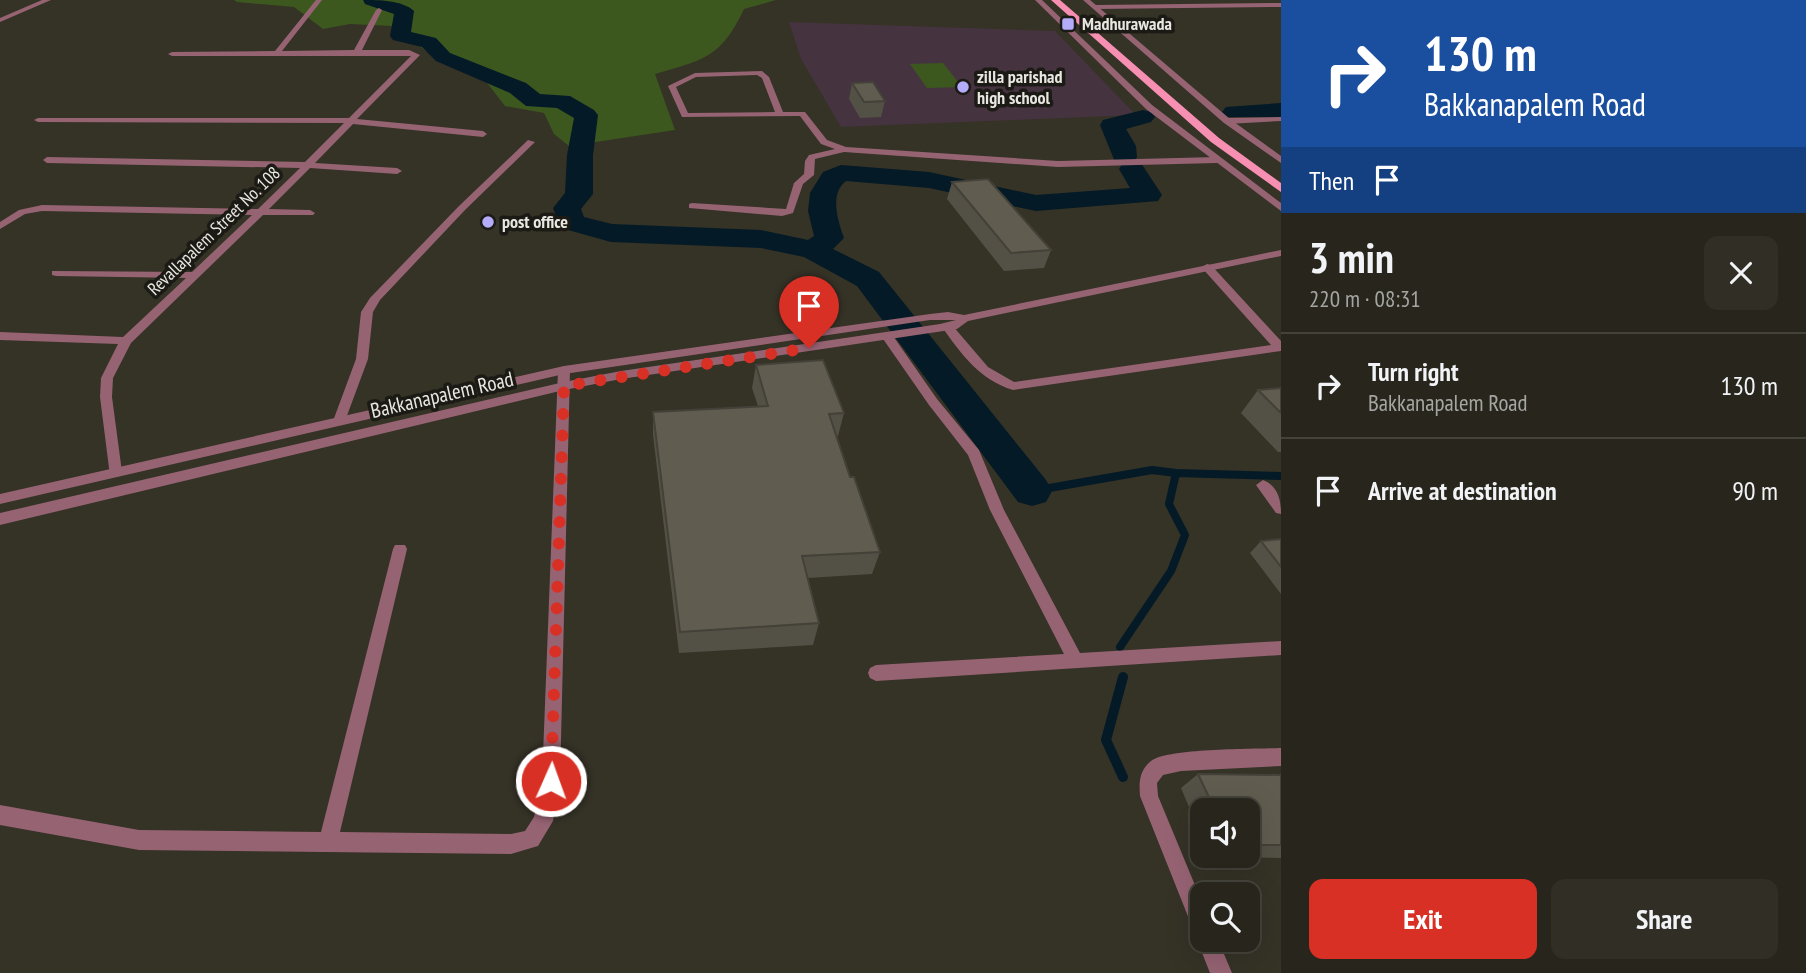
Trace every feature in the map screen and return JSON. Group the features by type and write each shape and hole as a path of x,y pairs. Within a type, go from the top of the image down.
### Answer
{"main road":[{"path":"1055,0 1215,139 1281,188"},
{"path":"1083,4 1141,62 1232,137 1281,173"}],"street":[{"path":"2,17 48,0"},
{"path":"277,53 318,0"},
{"path":"1038,0 1149,107 1281,208"},
{"path":"28,2 40,4"},
{"path":"1083,4 1095,7 1281,5"},
{"path":"1095,7 1227,121 1281,160"},
{"path":"172,54 357,52 379,10"},
{"name":"Revallapalem Street No. 108","path":"115,472 106,397 107,378 126,341 263,210 415,57 415,53 409,52 357,52"},
{"path":"780,114 765,77 759,73 695,75 672,86 682,113 690,117 780,114 806,117 824,142 845,150"},
{"path":"1227,121 1281,119"},
{"path":"38,120 350,121 483,134"},
{"path":"339,421 364,349 367,312 376,298 426,244 531,142"},
{"path":"692,206 790,212 799,183 809,175 808,161 812,157 845,150 1077,164 1217,160"},
{"path":"47,160 307,165 397,172"},
{"path":"0,226 22,212 42,208 263,210 310,213"},
{"path":"892,332 930,317 948,315 964,318 1281,253"},
{"path":"1207,267 1281,347"},
{"path":"56,273 199,271"},
{"path":"892,332 944,328 957,325 964,318"},
{"path":"944,328 994,380 1013,386 1281,347"},
{"path":"892,332 933,402 974,453 997,510 1076,661"},
{"name":"Bakkanapalem Road","path":"0,519 564,378 621,375 892,332"},
{"path":"0,336 126,341"},
{"path":"0,499 339,421 564,378 551,781 543,821 531,839 511,844 139,840 0,814"},
{"path":"1263,485 1281,509"},
{"path":"328,842 400,549"},
{"path":"876,673 1281,648"},
{"path":"1190,897 1149,796 1148,780 1158,767 1181,762 1281,757"},
{"path":"1213,952 1221,973"}],"shaded area":[{"name":"zilla parishad high school","path":"789,22 1055,31 1136,115 841,127 801,59"}],"green space":[{"path":"234,0 776,0 744,9 727,38 709,55 655,74 675,130 569,146 554,134 544,113 505,106 484,79 460,70 426,51 393,26 350,24 323,29 294,7"},
{"path":"943,63 962,87 927,88 910,64"}],"building":[{"path":"873,82 885,101 864,102 852,83"},
{"path":"988,179 1051,250 1011,253 952,182"},
{"path":"823,360 844,413 829,414 850,477 854,477 880,552 802,556 819,623 680,632 653,412 768,406 756,365"},
{"path":"1281,388 1281,413 1258,390"},
{"path":"1281,539 1281,567 1261,541"},
{"path":"1198,774 1281,775 1281,845 1260,845 1260,798 1209,798"}],"waterway":[{"path":"372,0 404,11 400,36 429,42 443,57 518,88 534,101 562,101 586,115 580,155 579,194 567,208 571,222 611,233 761,239 813,250"},
{"path":"1234,112 1281,110"},
{"path":"1124,157 1123,146 1112,125 1143,117"},
{"path":"813,250 829,238 822,201 827,185 841,173 929,180 1036,203 1148,195 1132,169"},
{"path":"813,250 868,279 1032,491"},
{"path":"1032,491 1152,470 1176,473"},
{"path":"1120,647 1171,571 1185,535 1169,504 1176,473"},
{"path":"1176,473 1281,476"},
{"path":"1123,677 1106,740 1123,777"}],"place":[{"name":"Madhurawada","path":"1068,24"},
{"name":"zilla parishad high school","path":"963,87"},
{"name":"post office","path":"488,222"}],"route":[{"path":"551,781 564,386 621,375 809,348"}]}
